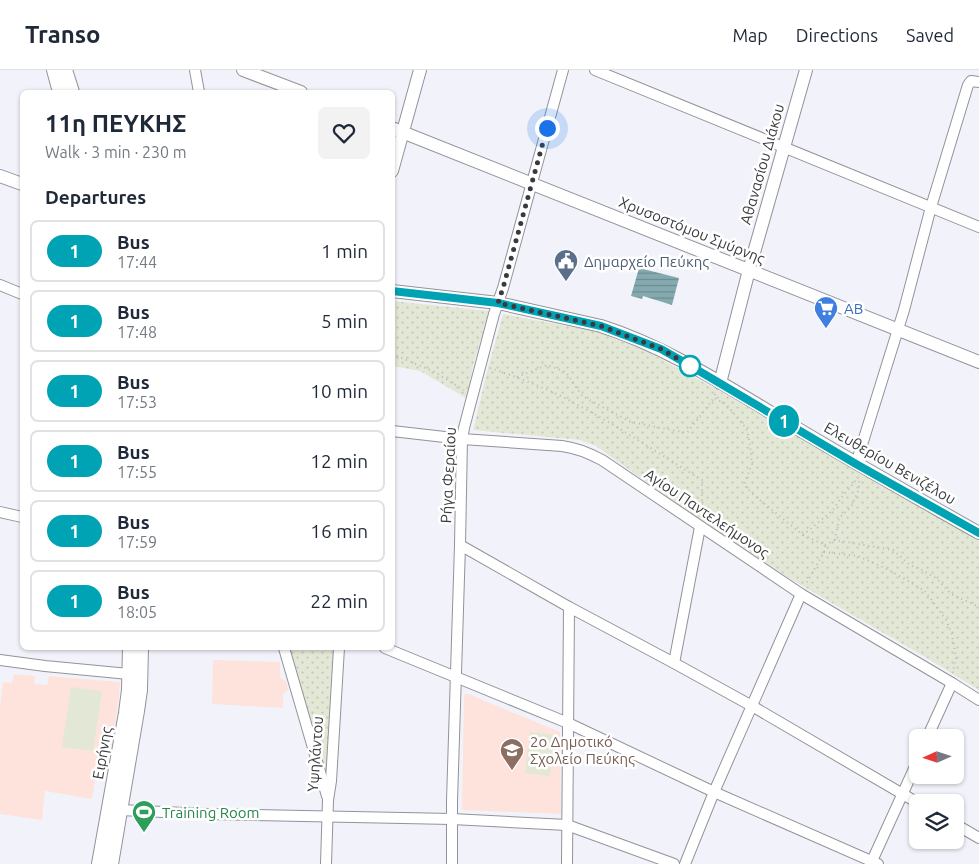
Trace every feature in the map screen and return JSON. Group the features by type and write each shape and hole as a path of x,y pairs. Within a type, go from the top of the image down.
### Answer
{"main road":[{"path":"54,70 59,90"},
{"path":"66,70 71,90"},
{"name":"Ειρήνης","path":"99,864 126,714 130,650"},
{"name":"Ειρήνης","path":"110,864 140,690 141,650"}],"street":[{"path":"195,70 199,90"},
{"path":"243,70 296,90"},
{"path":"395,150 398,130 420,70"},
{"name":"Ρήγα Φεραίου","path":"452,864 462,439 563,70"},
{"path":"595,70 979,226"},
{"name":"Αθανασίου Διάκου","path":"720,383 749,270 806,70"},
{"path":"859,469 931,207 968,85 975,82"},
{"name":"Χρυσοστόμου Σμύρνης","path":"398,130 979,362"},
{"path":"0,176 20,183"},
{"path":"0,285 20,293"},
{"name":"Ελευθερίου Βενιζέλου","path":"395,292 498,303 615,330 661,349 720,383 859,469 979,533"},
{"name":"Αγίου Παντελεήμονος","path":"395,431 462,439 562,446 588,453 602,460 801,594 979,700"},
{"path":"0,512 20,517"},
{"path":"674,663 700,527"},
{"path":"460,545 569,607 752,706 909,798"},
{"path":"685,864 714,792 801,594"},
{"path":"567,864 569,607"},
{"path":"285,650 328,800"},
{"name":"Υψηλάντου","path":"326,864 328,800 331,781 339,650"},
{"path":"390,650 568,723 714,792 875,863 909,779"},
{"path":"0,660 129,674"},
{"path":"931,729 950,682"},
{"path":"120,810 567,824 674,864"},
{"path":"964,829 979,838"}],"path":[{"path":"395,355 432,372 473,396"},
{"path":"482,365 517,377 577,404 702,480 702,522 700,527"},
{"path":"517,377 547,365 566,372 582,396 631,422 687,433 714,398 720,383"},
{"path":"714,398 726,404 746,428 752,464 744,485 803,535 825,545"},
{"path":"803,535 832,511 859,469"},
{"path":"835,540 839,518 851,508 859,489 859,469"},
{"path":"825,545 835,540 894,550 910,564 936,578 951,594 979,607"},
{"path":"801,594 824,552 825,545"},
{"path":"824,552 858,556 889,570 925,591 946,620 952,634 956,658 950,682"}],"shaded area":[{"path":"213,660 280,662 280,678 286,681 288,690 283,694 283,708 212,704"},
{"path":"14,674 35,676 34,684 47,685 49,676 120,682 110,754 99,753 92,799 45,791 42,820 0,814 0,708 3,682 12,683"},
{"name":"2ο Δημοτικό Σχολείο Πεύκης","path":"465,694 560,732 561,814 462,810"}],"green space":[{"path":"395,301 489,311 466,398 420,371 395,366"},
{"path":"503,314 599,332 648,352 718,390 979,541 979,690 794,581 703,522 596,446 580,440 473,430"},
{"path":"289,650 333,650 326,776"},
{"path":"71,687 102,691 93,751 62,747"},
{"path":"530,732 555,735 550,776 525,773"}],"water":[{"path":"639,268 679,278 672,305 643,296 642,299 631,296"}],"bus line":[{"name":"1","path":"395,291 498,303 601,326 631,336 661,349 856,464 979,533"}],"place":[{"name":"Δημαρχείο Πεύκης","path":"566,282"},
{"name":"ΑΒ","path":"826,329"},
{"name":"2ο Δημοτικό Σχολείο Πεύκης","path":"512,771"},
{"name":"Training Room","path":"144,833"}],"route":[{"path":"547,128 498,303 615,330 661,349 690,366"}]}
